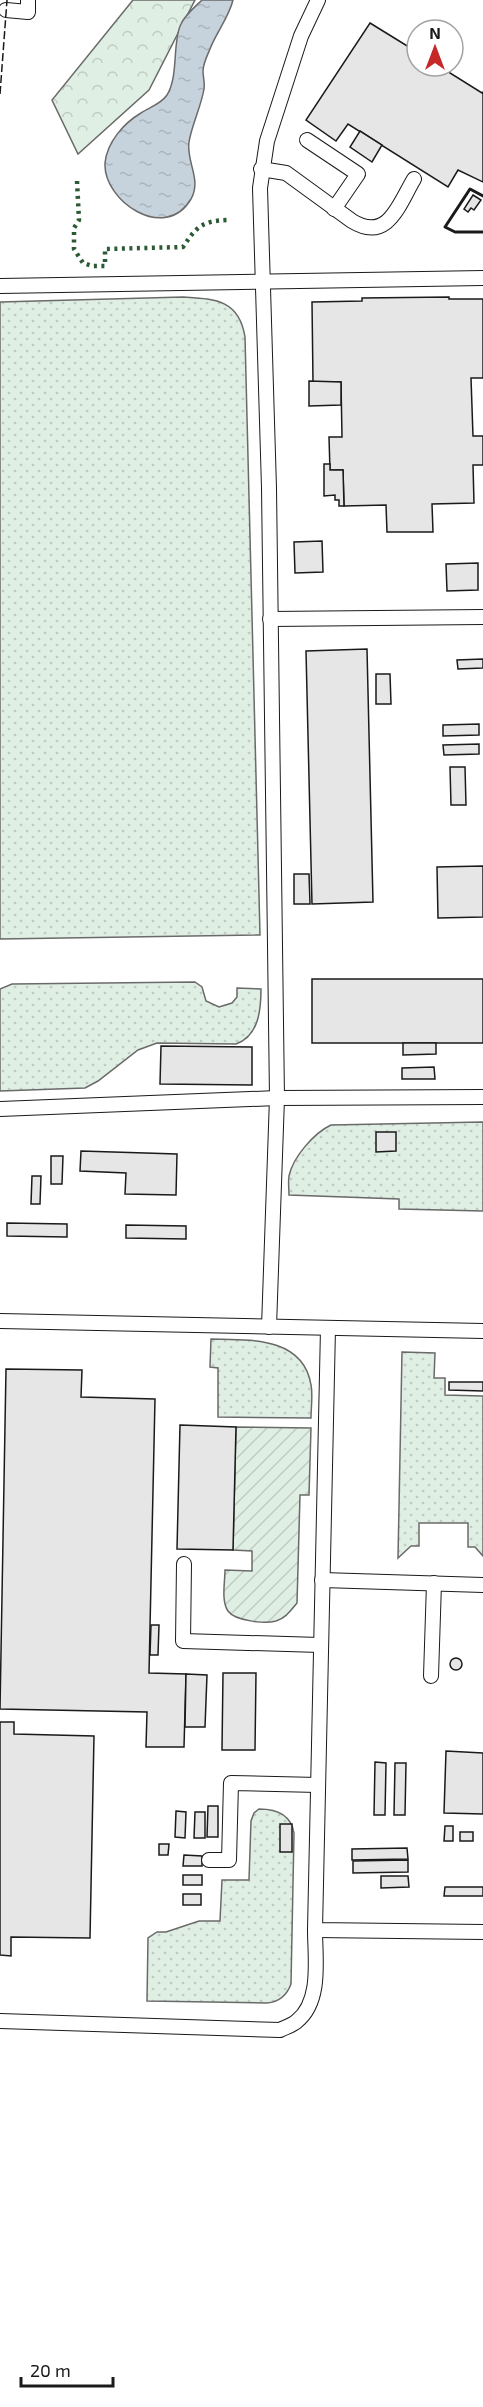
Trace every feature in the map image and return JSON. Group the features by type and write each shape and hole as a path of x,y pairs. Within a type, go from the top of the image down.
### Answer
{"lane":[{"path":"6,10 28,12 28,0"},
{"path":"269,1327 276,1098 261,169 267,141 294,58 318,0"},
{"path":"307,140 358,174 334,209"},
{"path":"261,169 286,173 360,226 380,228 388,222 414,178"},
{"path":"0,286 483,278"},
{"path":"270,619 483,617"},
{"path":"0,1109 276,1098 483,1097"},
{"path":"0,1321 483,1331"},
{"path":"0,2021 280,2030 296,2022 306,2011 314,1993 328,1328"},
{"path":"184,1564 183,1641 320,1645"},
{"path":"322,1580 483,1585"},
{"path":"431,1676 434,1583"},
{"path":"209,1860 229,1860 231,1783 318,1785"},
{"path":"315,1930 483,1932"}],"green space":[{"path":"133,0 195,0 149,90 78,154 52,100"},
{"path":"183,297 215,301 231,308 242,324 245,337 260,935 0,939 0,302"},
{"path":"195,982 202,987 206,1001 219,1007 232,1003 237,997 237,988 261,989 259,1013 250,1035 236,1044 157,1043 138,1050 98,1081 85,1088 0,1091 0,989 12,984"},
{"path":"483,1122 483,1211 399,1209 399,1199 289,1195 289,1176 295,1161 311,1140 331,1125"},
{"path":"211,1339 272,1344 286,1349 297,1357 306,1369 311,1385 311,1418 218,1417 218,1368 210,1367"},
{"path":"402,1352 435,1353 434,1378 445,1378 445,1395 483,1396 483,1556 475,1547 468,1547 468,1523 419,1523 419,1546 411,1546 398,1558"},
{"path":"236,1427 311,1428 309,1495 300,1495 297,1603 280,1620 271,1622 258,1622 237,1617 228,1611 225,1602 225,1570 252,1571 252,1551 233,1550"},
{"path":"259,1809 282,1814 290,1822 294,1833 291,1984 285,1995 267,2003 147,2001 148,1938 157,1932 166,1932 199,1921 220,1921 222,1880 249,1880 251,1821 254,1813"}],"water":[{"path":"202,0 233,0 204,66 204,89 189,142 194,192 180,212 166,217 152,217 124,203 114,191 107,177 106,155 123,128 135,117 162,101 167,95 173,78 178,31 185,17"}],"building":[{"path":"370,23 405,45 405,78 458,78 483,92 483,182 458,170 448,187 348,124 336,141 306,120"},
{"path":"360,131 382,145 372,162 350,147"},
{"path":"473,195 481,200 474,210 471,208 468,212 464,209"},
{"path":"449,297 449,299 483,299 483,378 471,378 473,436 483,436 483,465 473,465 474,503 432,504 433,532 387,532 386,505 344,506 343,470 330,470 329,437 342,437 341,382 313,382 312,302 362,301 362,298"},
{"path":"309,381 341,382 341,405 309,406"},
{"path":"324,464 330,464 330,470 343,470 344,506 339,506 339,500 335,500 335,495 324,496"},
{"path":"322,541 323,572 295,573 294,542"},
{"path":"478,563 478,590 447,591 446,564"},
{"path":"367,649 373,902 312,904 306,651"},
{"path":"483,659 483,668 458,669 457,660"},
{"path":"376,674 390,674 391,704 376,704"},
{"path":"479,724 479,735 443,736 443,725"},
{"path":"479,744 479,754 444,755 443,745"},
{"path":"450,767 465,767 466,805 451,805"},
{"path":"483,866 483,917 438,918 437,867"},
{"path":"294,874 309,874 310,904 294,904"},
{"path":"312,979 483,979 483,1043 312,1043"},
{"path":"403,1043 436,1043 436,1054 403,1055"},
{"path":"161,1046 252,1047 252,1085 160,1084"},
{"path":"434,1067 435,1079 402,1079 402,1068"},
{"path":"376,1132 396,1132 396,1151 376,1152"},
{"path":"81,1151 177,1154 176,1195 125,1194 126,1173 80,1171"},
{"path":"51,1156 63,1156 62,1184 51,1184"},
{"path":"32,1176 41,1176 40,1204 31,1204"},
{"path":"7,1223 67,1224 67,1237 7,1236"},
{"path":"126,1225 186,1226 186,1239 126,1238"},
{"path":"6,1369 82,1370 81,1397 155,1399 149,1673 186,1674 184,1747 146,1747 147,1712 0,1709"},
{"path":"449,1382 483,1382 483,1391 449,1390"},
{"path":"180,1425 236,1427 233,1550 177,1549"},
{"path":"151,1625 159,1625 158,1655 150,1655"},
{"path":"458,1658 461,1659 461,1669 454,1670 451,1669 450,1662 451,1659"},
{"path":"223,1673 256,1673 255,1750 222,1750"},
{"path":"186,1674 207,1675 205,1727 185,1727"},
{"path":"0,1722 14,1722 14,1734 94,1736 90,1938 11,1937 11,1956 0,1955"},
{"path":"446,1751 483,1753 483,1814 444,1813"},
{"path":"375,1762 386,1763 385,1815 374,1815"},
{"path":"395,1763 406,1763 405,1815 394,1815"},
{"path":"208,1806 218,1806 218,1837 207,1837"},
{"path":"176,1811 186,1812 185,1838 175,1837"},
{"path":"195,1812 205,1812 205,1838 194,1838"},
{"path":"280,1824 292,1824 292,1852 280,1852"},
{"path":"445,1826 453,1826 453,1841 444,1841"},
{"path":"460,1832 473,1832 473,1841 460,1841"},
{"path":"159,1844 169,1844 168,1855 159,1855"},
{"path":"407,1848 408,1859 352,1860 352,1849"},
{"path":"184,1855 202,1856 202,1866 183,1866"},
{"path":"408,1860 408,1872 353,1873 353,1861"},
{"path":"183,1875 202,1875 202,1885 183,1885"},
{"path":"381,1876 408,1876 409,1887 381,1888"},
{"path":"445,1887 483,1887 483,1896 444,1896"},
{"path":"183,1894 201,1894 201,1905 183,1905"}],"hedge":[{"path":"77,181 79,220 74,228 74,249 83,263 92,266 105,266 105,249 183,247 200,226 227,220"}],"fence":[{"path":"0,94 7,0"}],"wall":[{"path":"483,196 470,189 445,227 455,232 483,232"}]}
